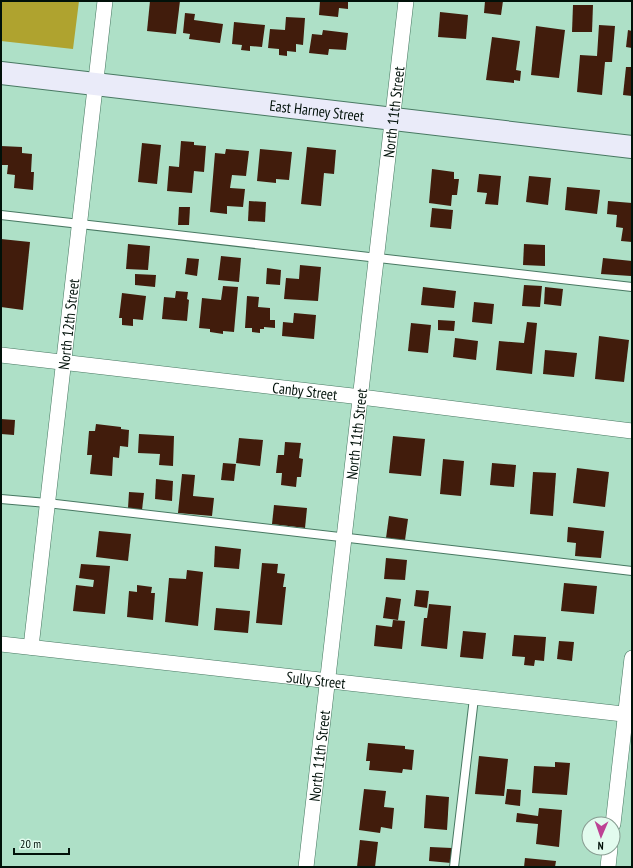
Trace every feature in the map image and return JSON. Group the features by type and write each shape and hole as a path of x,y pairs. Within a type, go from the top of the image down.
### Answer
{"main road":[{"name":"East Harney Street","path":"1,72 632,147"}],"street":[{"name":"North 12th Street","path":"30,647 105,1"},
{"name":"North 11th Street","path":"306,867 406,1"},
{"name":"Canby Street","path":"1,356 361,397 632,431"},
{"name":"Sully Street","path":"1,644 629,715"},
{"path":"614,816 629,715 632,658"},
{"path":"608,867 609,856"}],"lane":[{"path":"1,215 632,287"},
{"path":"1,499 345,537 632,571"},
{"path":"454,867 474,698"}],"shaded area":[{"path":"1,1 79,1 73,49 1,41"}],"building":[{"path":"150,1 180,1 176,34 147,31"},
{"path":"320,1 348,1 348,9 339,8 338,17 319,15"},
{"path":"485,1 503,1 501,15 484,13"},
{"path":"573,5 593,5 592,32 572,32"},
{"path":"440,12 468,15 466,39 438,37"},
{"path":"185,13 195,14 194,20 223,24 220,43 189,39 190,34 183,33"},
{"path":"286,17 305,18 303,45 296,44 296,52 287,51 287,56 279,55 279,49 268,48 270,29 285,30"},
{"path":"234,22 265,25 262,47 250,46 250,51 241,50 242,45 232,44"},
{"path":"599,25 615,26 612,62 605,62 602,95 577,92 580,55 597,56"},
{"path":"536,26 565,30 559,78 531,75"},
{"path":"323,30 348,33 346,50 329,49 328,55 309,53 312,34 322,35"},
{"path":"628,30 632,31 632,48 626,47"},
{"path":"492,37 520,41 516,70 521,71 520,81 514,80 514,83 486,80"},
{"path":"626,67 632,67 632,96 623,95"},
{"path":"181,141 194,142 194,145 206,146 204,172 194,171 192,193 167,191 169,166 179,167"},
{"path":"142,143 161,145 157,184 138,182"},
{"path":"1,146 22,147 22,153 32,154 31,172 34,172 33,190 14,188 15,175 7,174 8,165 1,165"},
{"path":"307,147 336,150 334,174 324,173 321,206 301,204"},
{"path":"226,149 249,151 246,176 232,175 230,188 245,189 243,207 227,206 227,214 210,212 215,153 225,154"},
{"path":"260,149 292,152 289,180 276,179 276,183 257,181"},
{"path":"432,169 454,172 454,179 459,179 457,195 452,195 451,206 429,203"},
{"path":"479,174 501,176 498,205 485,204 487,193 477,192"},
{"path":"529,176 551,178 548,205 526,202"},
{"path":"567,187 600,190 597,214 565,210"},
{"path":"249,201 266,202 265,222 248,221"},
{"path":"608,201 632,203 632,242 621,241 623,228 616,227 617,215 607,214"},
{"path":"179,207 190,207 189,225 178,225"},
{"path":"432,208 453,210 451,229 430,227"},
{"path":"1,239 30,242 23,310 1,307"},
{"path":"128,244 150,246 148,270 126,269"},
{"path":"524,244 545,245 545,266 523,265"},
{"path":"221,256 241,258 239,282 218,280"},
{"path":"187,258 199,259 197,276 185,274"},
{"path":"603,258 632,261 631,276 601,274"},
{"path":"300,265 321,267 318,301 284,299 286,278 299,279"},
{"path":"267,268 281,270 280,285 266,284"},
{"path":"135,274 156,275 155,287 135,285"},
{"path":"524,285 542,286 540,307 522,306"},
{"path":"223,286 238,287 234,332 223,331 223,334 210,332 210,329 199,328 202,298 221,300"},
{"path":"423,287 456,291 454,308 421,305"},
{"path":"545,287 563,289 561,306 544,304"},
{"path":"176,291 188,292 187,299 189,300 187,321 162,319 164,297 175,298"},
{"path":"122,293 146,296 143,320 133,319 133,326 122,325 122,318 119,318"},
{"path":"247,296 259,297 258,307 270,308 270,320 275,320 275,328 264,327 264,329 260,329 260,333 252,332 252,328 245,328"},
{"path":"474,302 494,304 492,324 472,322"},
{"path":"294,313 316,315 314,339 282,336 283,322 293,323"},
{"path":"438,320 455,321 454,331 438,330"},
{"path":"527,322 537,323 532,374 496,370 499,341 524,343"},
{"path":"411,323 431,325 428,353 408,351"},
{"path":"599,336 629,340 624,382 595,379"},
{"path":"455,338 478,341 476,360 453,357"},
{"path":"545,350 577,353 574,377 543,374"},
{"path":"1,419 15,420 14,435 1,434"},
{"path":"96,424 121,427 121,429 129,430 128,447 120,446 119,458 113,457 112,476 90,474 92,455 87,455 89,431 95,431"},
{"path":"139,434 174,436 173,466 159,465 160,454 138,453"},
{"path":"393,436 425,439 421,476 389,473"},
{"path":"239,438 263,440 260,466 236,463"},
{"path":"285,442 301,443 299,458 303,459 301,477 297,477 296,487 281,485 282,473 276,473 278,455 284,455"},
{"path":"443,459 464,461 461,496 440,494"},
{"path":"223,463 236,464 234,481 221,480"},
{"path":"492,463 516,465 514,487 490,485"},
{"path":"577,468 609,472 605,507 573,503"},
{"path":"533,472 556,473 553,516 530,514"},
{"path":"182,474 195,475 193,496 214,498 212,516 178,513"},
{"path":"156,479 173,481 172,501 155,499"},
{"path":"129,492 144,493 142,510 128,508"},
{"path":"274,505 307,508 305,528 272,524"},
{"path":"389,516 408,519 405,540 386,538"},
{"path":"568,527 604,531 601,558 575,556 576,543 567,542"},
{"path":"99,531 131,534 128,561 96,557"},
{"path":"215,546 241,549 239,569 214,567"},
{"path":"386,558 407,560 405,580 384,579"},
{"path":"262,563 278,564 277,573 285,574 283,587 286,587 282,625 256,623"},
{"path":"81,564 110,566 105,614 73,611 76,585 93,587 94,580 79,578"},
{"path":"187,570 203,572 198,626 165,622 169,578 186,579"},
{"path":"564,583 597,586 594,614 561,611"},
{"path":"137,585 152,587 151,593 155,593 153,620 127,617 129,591 137,592"},
{"path":"416,590 429,591 427,608 414,606"},
{"path":"386,597 401,599 398,620 383,618"},
{"path":"429,604 451,606 447,649 421,646 424,618 427,618"},
{"path":"216,608 250,611 248,633 214,630"},
{"path":"393,620 405,621 402,649 374,646 376,625 392,627"},
{"path":"463,631 486,633 483,659 460,657"},
{"path":"514,635 546,637 544,661 535,660 534,666 524,665 525,657 512,656"},
{"path":"559,641 574,642 572,661 557,659"},
{"path":"368,743 405,746 405,749 414,750 412,770 403,769 402,773 369,770 370,761 366,761"},
{"path":"479,756 508,759 504,796 475,794"},
{"path":"555,762 570,763 567,795 532,793 534,766 555,767"},
{"path":"364,789 386,791 384,807 394,808 392,829 381,827 380,833 359,830"},
{"path":"507,789 521,790 520,806 505,804"},
{"path":"426,795 449,797 447,830 424,828"},
{"path":"539,808 562,810 559,847 536,844 538,824 516,822 517,813 538,816"},
{"path":"360,840 378,842 375,867 357,867"},
{"path":"430,847 452,848 451,863 429,861"},
{"path":"525,858 556,861 555,867 524,867"}]}
